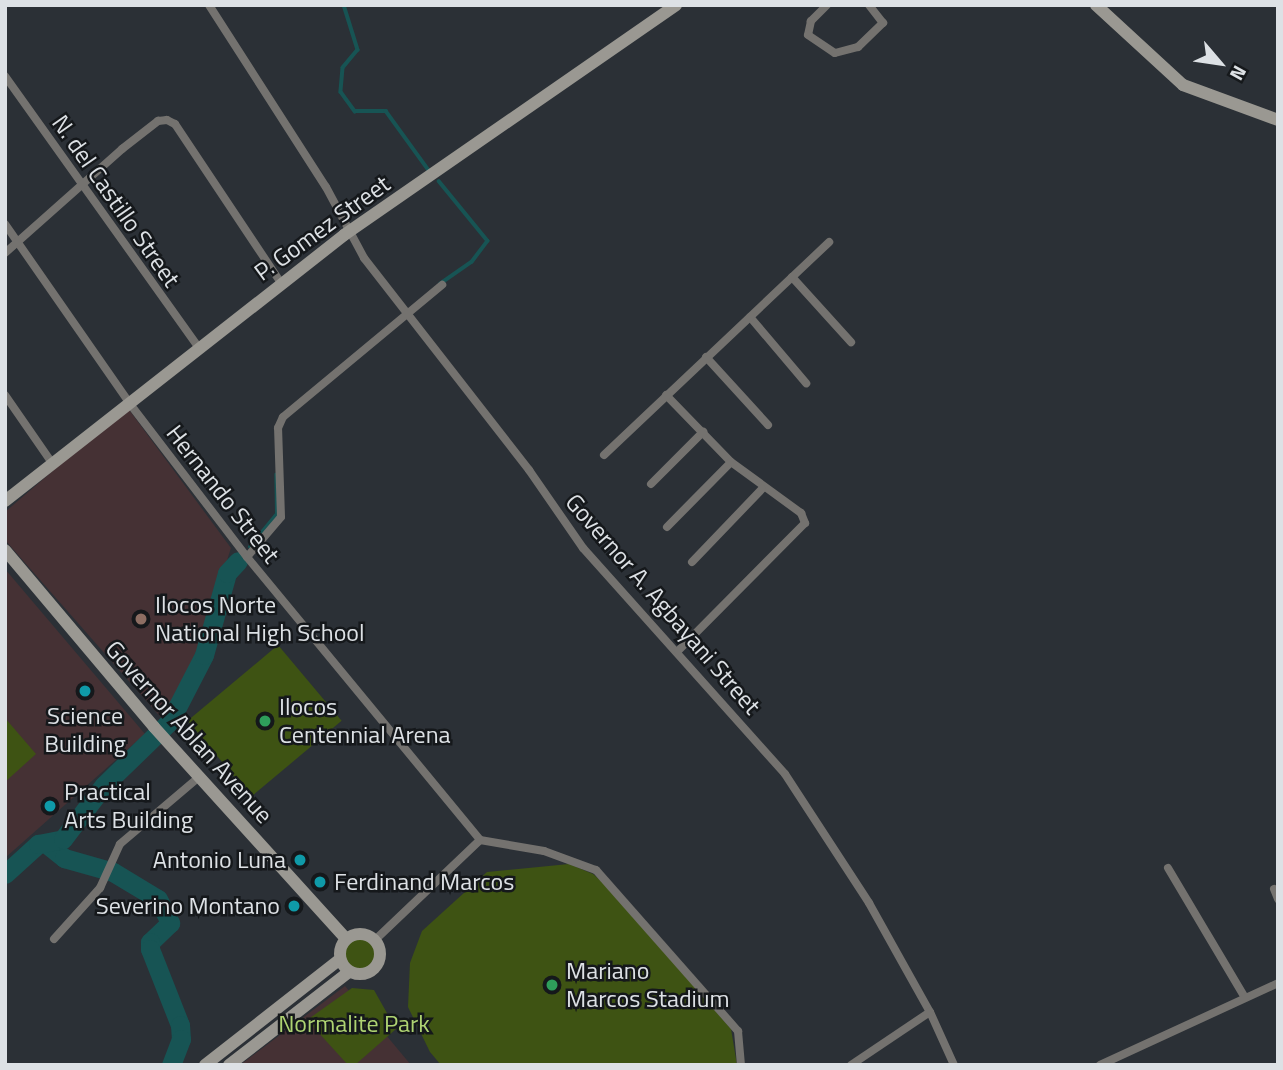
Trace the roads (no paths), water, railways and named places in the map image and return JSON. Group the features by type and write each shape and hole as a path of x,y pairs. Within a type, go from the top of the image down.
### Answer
{"main road":[{"name":"P. Gomez Street","path":"5,501 130,404 198,347 347,233 676,5"},
{"path":"1097,5 1183,85 1278,120"},
{"name":"Governor Ablan Avenue","path":"5,550 158,732 346,939"},
{"path":"205,1065 340,959 346,939 364,934 375,940 380,956 375,967 360,974 349,972 340,959"},
{"path":"229,1065 349,972"}],"street":[{"name":"Governor A. Agbayani Street","path":"209,5 326,187 347,233 407,314 583,548 678,651 785,774 869,903 930,1012 954,1065"},
{"path":"827,5 811,21 808,35 835,53 858,47 883,23 869,5"},
{"name":"N. del Castillo Street","path":"5,76 82,188 198,347"},
{"path":"5,253 158,121 175,124 281,283"},
{"name":"Hernando Street","path":"5,223 130,404 247,557 480,840"},
{"path":"604,455 829,242"},
{"path":"792,277 851,342"},
{"path":"247,557 281,517 278,428 284,416 442,285"},
{"path":"750,317 806,383"},
{"path":"706,357 768,425"},
{"path":"5,395 52,463"},
{"path":"666,395 731,462 762,489 801,513 805,523 678,651"},
{"path":"651,484 703,432"},
{"path":"667,527 731,462"},
{"path":"691,562 762,489"},
{"path":"54,939 90,900 107,873 120,844 199,777"},
{"path":"375,940 480,840 544,851 596,870 738,1031 741,1064"},
{"path":"1168,867 1244,996"},
{"path":"1274,889 1278,899"},
{"path":"1100,1065 1244,996 1278,983"},
{"path":"851,1065 930,1012"}],"waterway":[{"path":"344,5 358,50 343,68 341,92 355,111 386,111 428,169"},
{"path":"439,181 488,241 472,262 441,284"},
{"path":"250,547 277,514 276,475"},
{"path":"5,874 38,844 63,839 104,785 170,721 204,655 227,573 238,561"},
{"path":"48,845 64,858 113,872 158,899 170,923 150,942 150,949 180,1025 181,1039 171,1065"}],"place":[{"name":"Ilocos Norte National High School","path":"141,619"},
{"name":"Science Building","path":"85,691"},
{"name":"Ilocos Centennial Arena","path":"265,721"},
{"name":"Practical Arts Building","path":"50,806"},
{"name":"Antonio Luna","path":"300,860"},
{"name":"Ferdinand Marcos","path":"320,882"},
{"name":"Severino Montano","path":"294,906"},
{"name":"Mariano Marcos Stadium","path":"552,985"}],"park label":[{"name":"Normalite Park","path":"354,1024"}]}
